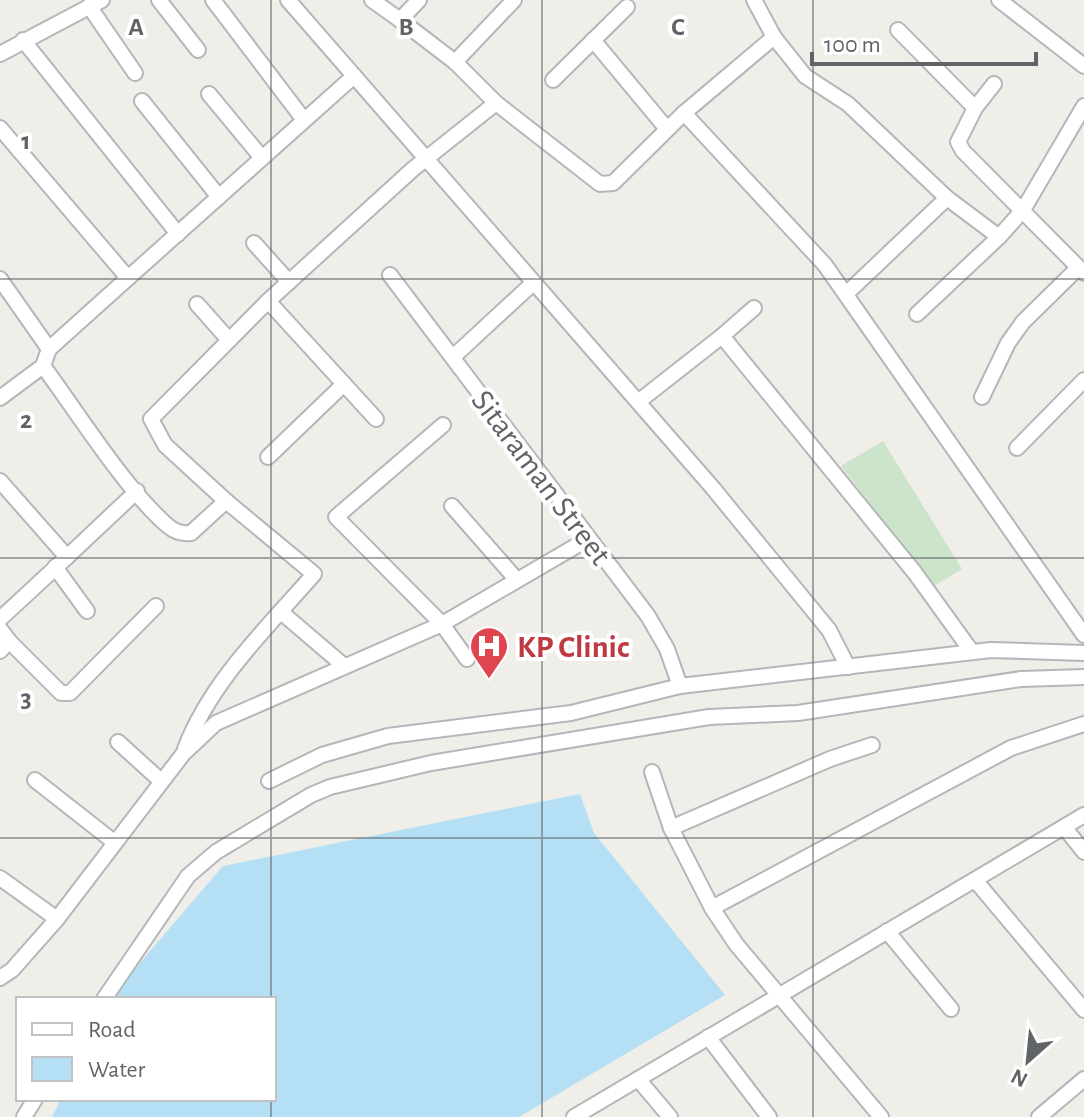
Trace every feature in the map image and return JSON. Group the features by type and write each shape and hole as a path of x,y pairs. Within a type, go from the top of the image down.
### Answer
{"street":[{"path":"159,0 198,50"},
{"path":"213,0 304,120"},
{"path":"288,0 427,158 532,284 638,402 829,630 848,667"},
{"path":"372,0 455,62 496,103 600,184 613,183 684,113 774,37"},
{"path":"400,20 419,0"},
{"path":"455,62 514,0"},
{"path":"754,0 774,37 805,76 848,104 947,198 999,237"},
{"path":"999,0 1084,66"},
{"path":"0,54 95,3 135,73"},
{"path":"553,80 627,7"},
{"path":"898,30 975,108"},
{"path":"23,40 178,234"},
{"path":"593,40 667,129"},
{"path":"0,398 43,366 49,349 354,76"},
{"path":"982,397 1008,343 1023,322 1081,271 958,142 975,108 994,84"},
{"path":"209,94 262,158"},
{"path":"142,101 219,197"},
{"path":"183,754 196,721 217,688 314,574 226,501 165,445 151,419 268,301 427,158 496,103"},
{"path":"917,314 999,237 1023,210 1084,106"},
{"path":"684,113 825,265 1084,635"},
{"path":"0,128 128,278"},
{"path":"846,294 947,198"},
{"path":"254,243 289,282"},
{"name":"Sitaraman Street","path":"390,275 659,633 680,686"},
{"path":"0,279 49,349"},
{"path":"453,357 532,284"},
{"path":"268,301 376,419"},
{"path":"197,304 229,340"},
{"path":"638,402 754,308"},
{"path":"722,336 915,573 972,652"},
{"path":"43,366 137,491 168,526 184,534 191,533 226,501"},
{"path":"1017,448 1084,380"},
{"path":"268,457 344,384"},
{"path":"443,425 336,517 442,624 467,659"},
{"path":"0,481 61,562 87,611"},
{"path":"0,619 137,491"},
{"path":"452,506 516,579"},
{"path":"0,978 12,970 57,919 161,781 183,754 216,723 442,624 588,539"},
{"path":"3,640 61,693 70,693 156,606"},
{"path":"281,612 343,665"},
{"path":"269,781 322,755 388,736 571,713 680,686 972,652 1084,653"},
{"path":"105,997 188,876 216,852 311,795 330,787 431,763 709,717 812,711 1021,679 1084,677"},
{"path":"712,908 998,754 1084,724"},
{"path":"118,742 161,781"},
{"path":"671,828 830,759 872,745"},
{"path":"652,772 671,828 712,908 779,995 881,1117"},
{"path":"35,780 114,842"},
{"path":"585,1114 708,1037 1084,815"},
{"path":"1064,827 1084,852"},
{"path":"0,878 57,919"},
{"path":"975,880 1084,1010"},
{"path":"887,931 951,1009"},
{"path":"708,1037 769,1117"},
{"path":"638,1079 670,1117"},
{"path":"1039,1117 1084,1079"}],"green space":[{"path":"883,441 962,569 934,586 841,466"}],"water":[{"path":"580,794 594,833 725,995 519,1117 52,1117 60,1101 276,1101 276,997 111,997 223,866"}],"place":[{"name":"KP Clinic","path":"489,680"}]}
